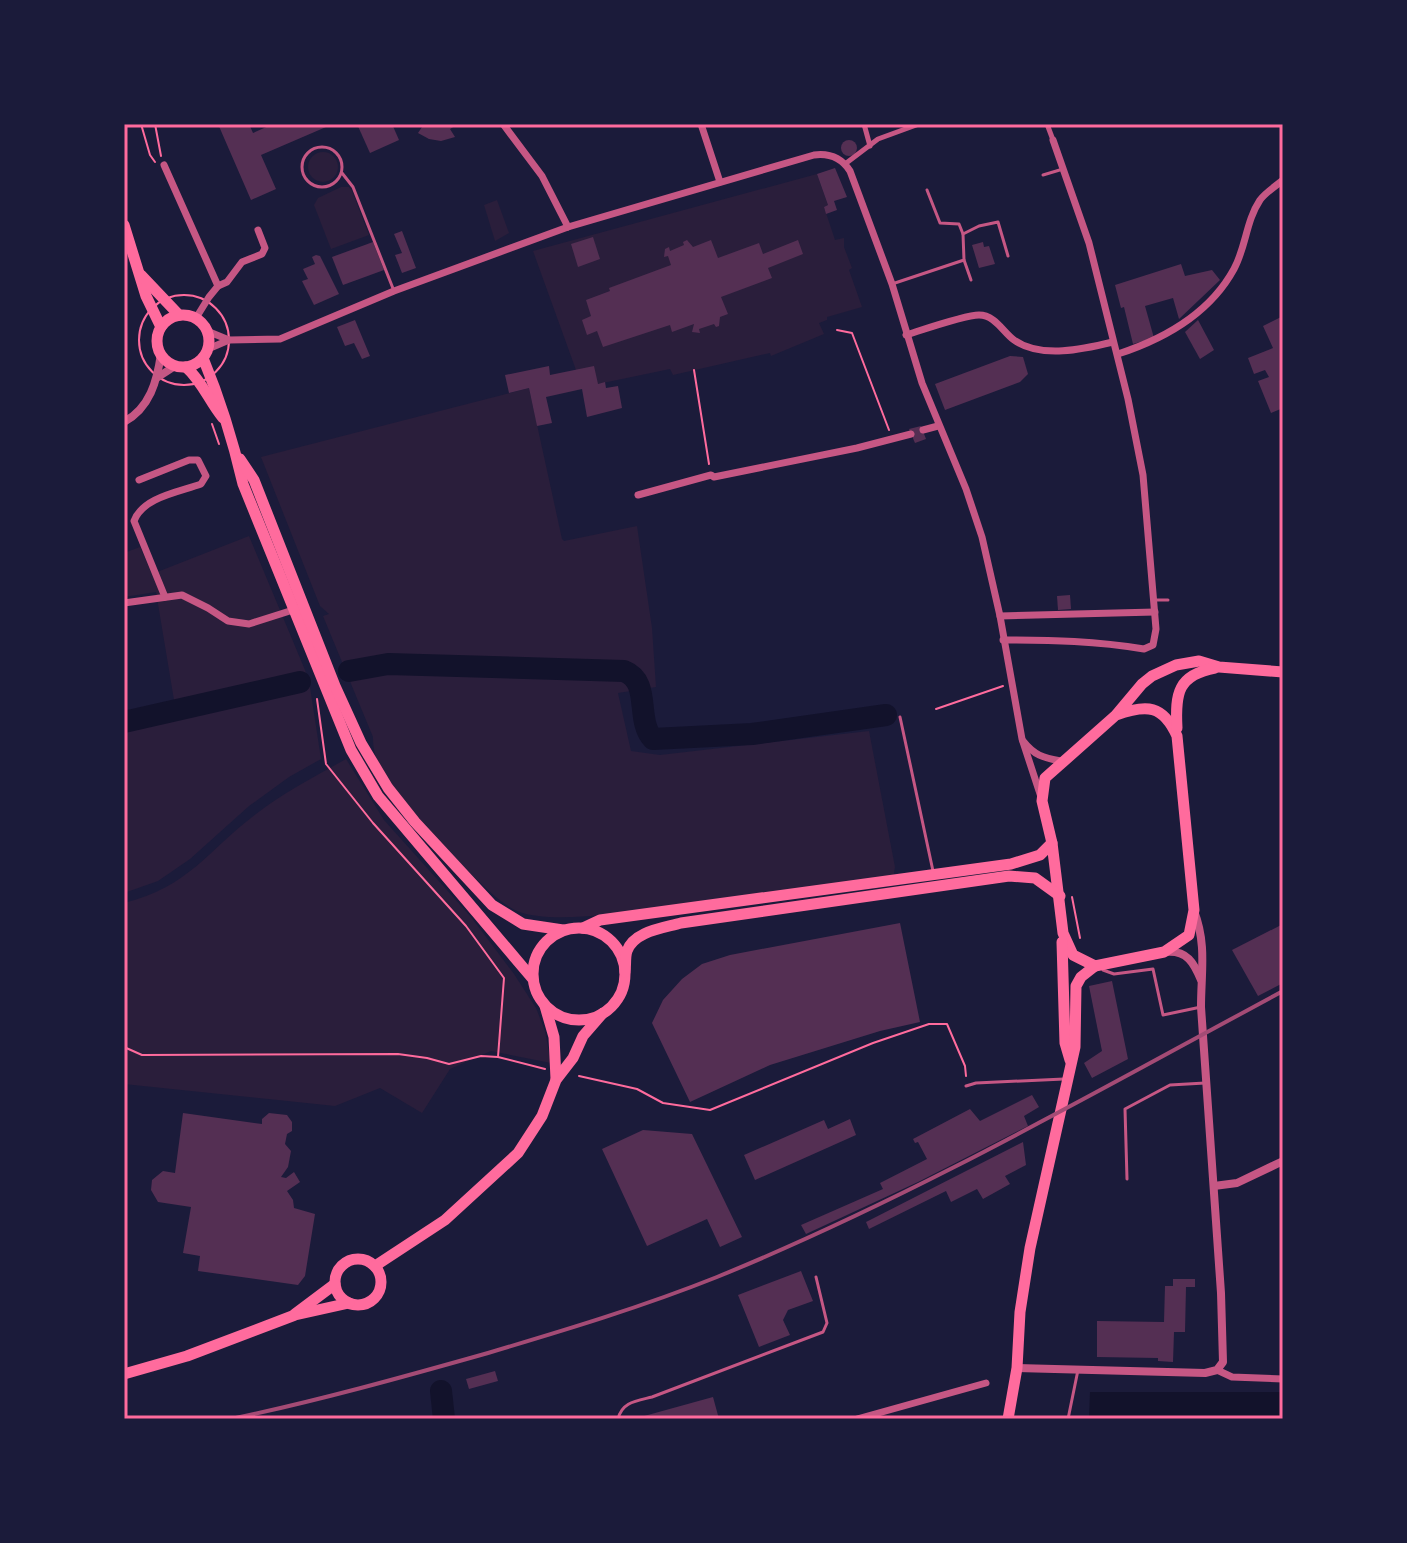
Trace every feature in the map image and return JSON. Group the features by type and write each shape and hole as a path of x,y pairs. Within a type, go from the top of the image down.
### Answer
{"main road":[{"path":"124,225 146,296 161,327"},
{"path":"140,274 179,315"},
{"path":"205,380 207,331 196,318 179,315 166,321 157,341 161,354 205,380 220,399 243,484 293,610 341,729 378,796 532,978 545,1006 557,1015 573,1020 588,1019 603,1013"},
{"path":"180,366 206,354"},
{"path":"236,453 254,480 352,724 388,788 415,822 492,905 523,924 596,931 617,947 625,972"},
{"path":"1070,1060 1065,1043 1060,896 1042,801 1045,778 1116,715 1152,676 1176,665 1199,661 1219,667 1283,672"},
{"path":"1008,1419 1017,1368 1020,1312 1030,1248 1075,1047 1076,986 1081,977 1095,966 1164,952 1189,935 1194,910 1175,707 1185,679 1197,671 1219,667"},
{"path":"1116,715 1152,708 1170,721 1177,736"},
{"path":"583,928 600,920 1025,861 1040,855 1052,843"},
{"path":"375,1266 445,1220 518,1153 542,1116 556,1080 573,1058 583,1036 618,999 624,986 627,951 634,941 647,933 681,923 1009,876 1035,878 1060,896"},
{"path":"532,978 536,954 543,944 563,930"},
{"path":"1063,933 1073,955 1095,966"},
{"path":"545,1006 556,1055 556,1080"},
{"path":"124,1374 187,1356 295,1315 349,1303 363,1304 375,1297 381,1285 375,1266 363,1259 349,1260 338,1269 335,1284 339,1295 349,1303"},
{"path":"295,1315 335,1284"}],"street":[{"path":"503,124 542,176 568,227"},
{"path":"701,124 720,182"},
{"path":"864,124 870,146"},
{"path":"845,164 878,139 919,124"},
{"path":"1003,640 1083,641 1144,649 1153,645 1156,629 1143,475 1118,354 1089,243 1047,124"},
{"path":"207,331 229,340 280,339 394,291 568,227 814,155 831,155 850,171 892,284 938,426 966,489 982,537 1022,739 1042,801"},
{"path":"164,165 218,286"},
{"path":"1118,354 1167,334 1194,316 1216,294 1234,269 1244,246 1250,218 1261,198 1283,180"},
{"path":"196,318 218,286 227,282 242,262 262,254 265,248 258,230"},
{"path":"906,335 979,315 993,319 1014,340 1041,350 1113,342"},
{"path":"206,354 229,340"},
{"path":"124,422 148,400 158,377 161,354"},
{"path":"158,377 180,366"},
{"path":"923,430 938,426"},
{"path":"638,495 711,475 714,477 857,448 911,434"},
{"path":"139,480 189,460 198,460 206,476 201,484 145,505 134,521 165,597"},
{"path":"124,603 182,595 228,621 249,624 293,610"},
{"path":"1000,616 1155,612"},
{"path":"1022,739 1032,753 1061,761"},
{"path":"1194,910 1204,964 1201,1007 1224,1349 1223,1362 1217,1370"},
{"path":"1164,952 1177,951 1186,956 1201,981"},
{"path":"1214,1186 1237,1183 1283,1161"},
{"path":"1017,1368 1205,1373 1217,1370 1232,1377 1283,1379"},
{"path":"857,1419 986,1383"}],"lane":[{"path":"342,173 335,183 317,186 303,174 303,161 310,151 328,148 341,161 342,173 353,187 394,291"},
{"path":"1043,175 1063,169"},
{"path":"927,190 940,223 959,224 963,234 964,260 971,280"},
{"path":"963,234 998,222 1008,256"},
{"path":"892,284 964,260"},
{"path":"1154,601 1168,600"},
{"path":"900,717 934,874"},
{"path":"1095,966 1114,974 1153,969 1163,1015 1201,1007"},
{"path":"966,1086 1068,1079"},
{"path":"1127,1179 1125,1109 1170,1085 1207,1083"},
{"path":"618,1419 620,1409 628,1404 823,1332 827,1323 816,1277"},
{"path":"1068,1419 1078,1370"}],"path":[{"path":"141,124 150,155 155,162 164,165"},
{"path":"155,124 164,165"},
{"path":"158,377 179,386 205,380 224,361 229,340 223,317 206,301"},
{"path":"837,330 852,333 892,438"},
{"path":"694,370 711,475"},
{"path":"936,709 1011,684"},
{"path":"316,691 326,764 373,823 466,926 504,978 498,1057"},
{"path":"579,1076 637,1089 663,1103 710,1110 825,1061 929,1024 944,1022 965,1066 966,1086"},
{"path":"124,1047 142,1055 398,1054 449,1064 481,1056 498,1057 545,1069"}],"shaded area":[{"path":"323,152 334,156 338,167 334,178 323,182 312,178 308,167 312,156"},
{"path":"817,174 828,205 824,207 835,240 844,238 852,268 849,270 862,307 827,317 819,323 824,334 771,356 770,353 673,375 670,369 598,384 576,370 533,251"},
{"path":"341,187 349,187 352,191 369,235 331,249 314,205 318,198"},
{"path":"497,200 509,233 495,241 484,205"},
{"path":"529,388 562,539 637,526 652,628 656,687 618,693 631,751 660,755 869,731 895,867 893,879 749,894 621,913 537,916 517,911 496,897 418,820 391,788 378,763 373,737 323,616 329,614 320,606 261,457"},
{"path":"249,536 305,670 321,759 289,777 249,806 190,859 158,881 124,893 124,711 174,700 156,592 124,597 124,553 140,547 152,574"},
{"path":"346,759 384,820 471,917 514,974 536,1008 545,1031 551,1063 491,1051 450,1069 422,1113 380,1088 335,1106 124,1084 124,903 165,888 181,878 266,806"},
{"path":"1090,1392 1283,1392 1283,1419 1089,1419"}],"building":[{"path":"218,124 249,124 253,133 273,124 333,124 261,155 276,189 251,200"},
{"path":"357,124 392,124 399,140 370,153"},
{"path":"424,124 458,124 450,129 455,137 441,141 418,133"},
{"path":"849,140 855,142 855,154 849,156 843,154 841,148 843,142"},
{"path":"835,168 847,197 834,201 837,210 826,214 824,207 828,205 817,174"},
{"path":"402,231 416,268 402,273 395,255 402,253 394,234"},
{"path":"593,237 600,259 578,267 571,244"},
{"path":"687,240 693,247 711,240 718,258 759,243 763,254 798,240 803,254 768,268 772,278 721,297 728,314 720,317 719,326 714,324 699,329 700,333 692,332 694,324 672,332 670,325 603,347 597,331 587,335 582,320 591,316 586,300 671,265 668,256 664,257 665,249 669,247 670,251 684,245 683,242"},
{"path":"373,242 384,270 343,285 332,257"},
{"path":"983,242 984,247 989,246 995,264 979,268 972,245"},
{"path":"320,256 339,294 314,305 302,281 308,279 303,269 315,264 312,257"},
{"path":"1181,264 1185,276 1212,270 1220,280 1179,319 1173,298 1145,306 1154,338 1133,344 1115,285"},
{"path":"1283,316 1283,408 1271,413 1258,381 1269,377 1265,370 1254,374 1248,358 1273,348 1263,326"},
{"path":"355,320 370,356 362,359 354,343 345,346 337,327"},
{"path":"1198,320 1214,350 1200,359 1185,332"},
{"path":"1010,356 1023,357 1028,374 1020,382 945,410 935,384"},
{"path":"549,366 550,375 594,366 598,384 605,382 606,388 618,386 622,408 587,417 582,389 546,397 552,423 537,426 529,388 509,393 505,375"},
{"path":"921,426 926,439 915,443 909,429"},
{"path":"1070,595 1071,609 1058,610 1057,596"},
{"path":"900,923 920,1022 770,1065 690,1102 652,1023 663,1000 682,979 702,964 730,955"},
{"path":"1283,924 1283,983 1258,996 1232,950"},
{"path":"1112,981 1128,1059 1092,1078 1084,1063 1102,1051 1089,986"},
{"path":"1032,1095 1039,1107 1024,1116 1028,1126 806,1234 801,1225 883,1189 880,1183 927,1159 913,1139 970,1109 980,1121"},
{"path":"183,1113 262,1124 262,1119 269,1113 287,1115 292,1122 292,1131 287,1134 285,1144 291,1151 288,1167 281,1177 286,1178 294,1172 300,1182 287,1191 294,1208 315,1214 305,1276 298,1285 198,1271 200,1256 183,1253 191,1207 158,1202 151,1190 152,1180 163,1171 175,1173"},
{"path":"850,1119 856,1135 755,1180 744,1155 824,1120 828,1129"},
{"path":"643,1130 692,1134 742,1237 720,1247 707,1219 647,1246 602,1149"},
{"path":"1023,1142 1026,1165 1005,1176 1010,1184 983,1199 977,1189 951,1202 946,1191 869,1229 866,1222"},
{"path":"801,1271 813,1301 788,1310 783,1320 790,1335 759,1347 738,1295"},
{"path":"1173,1279 1195,1279 1195,1287 1186,1287 1185,1332 1174,1332 1173,1362 1158,1361 1158,1358 1097,1357 1097,1321 1164,1322 1165,1286 1173,1286"},
{"path":"495,1371 498,1381 469,1389 466,1379"},
{"path":"713,1397 719,1419 637,1419 637,1418"}],"waterway":[{"path":"349,671 388,664 624,671 633,676 638,684 645,722 653,739 752,734 886,715"},
{"path":"124,722 300,682"},
{"path":"441,1391 444,1419"}],"railway":[{"path":"231,1419 328,1397 488,1353 575,1327 717,1277 933,1178 1283,991"}]}
